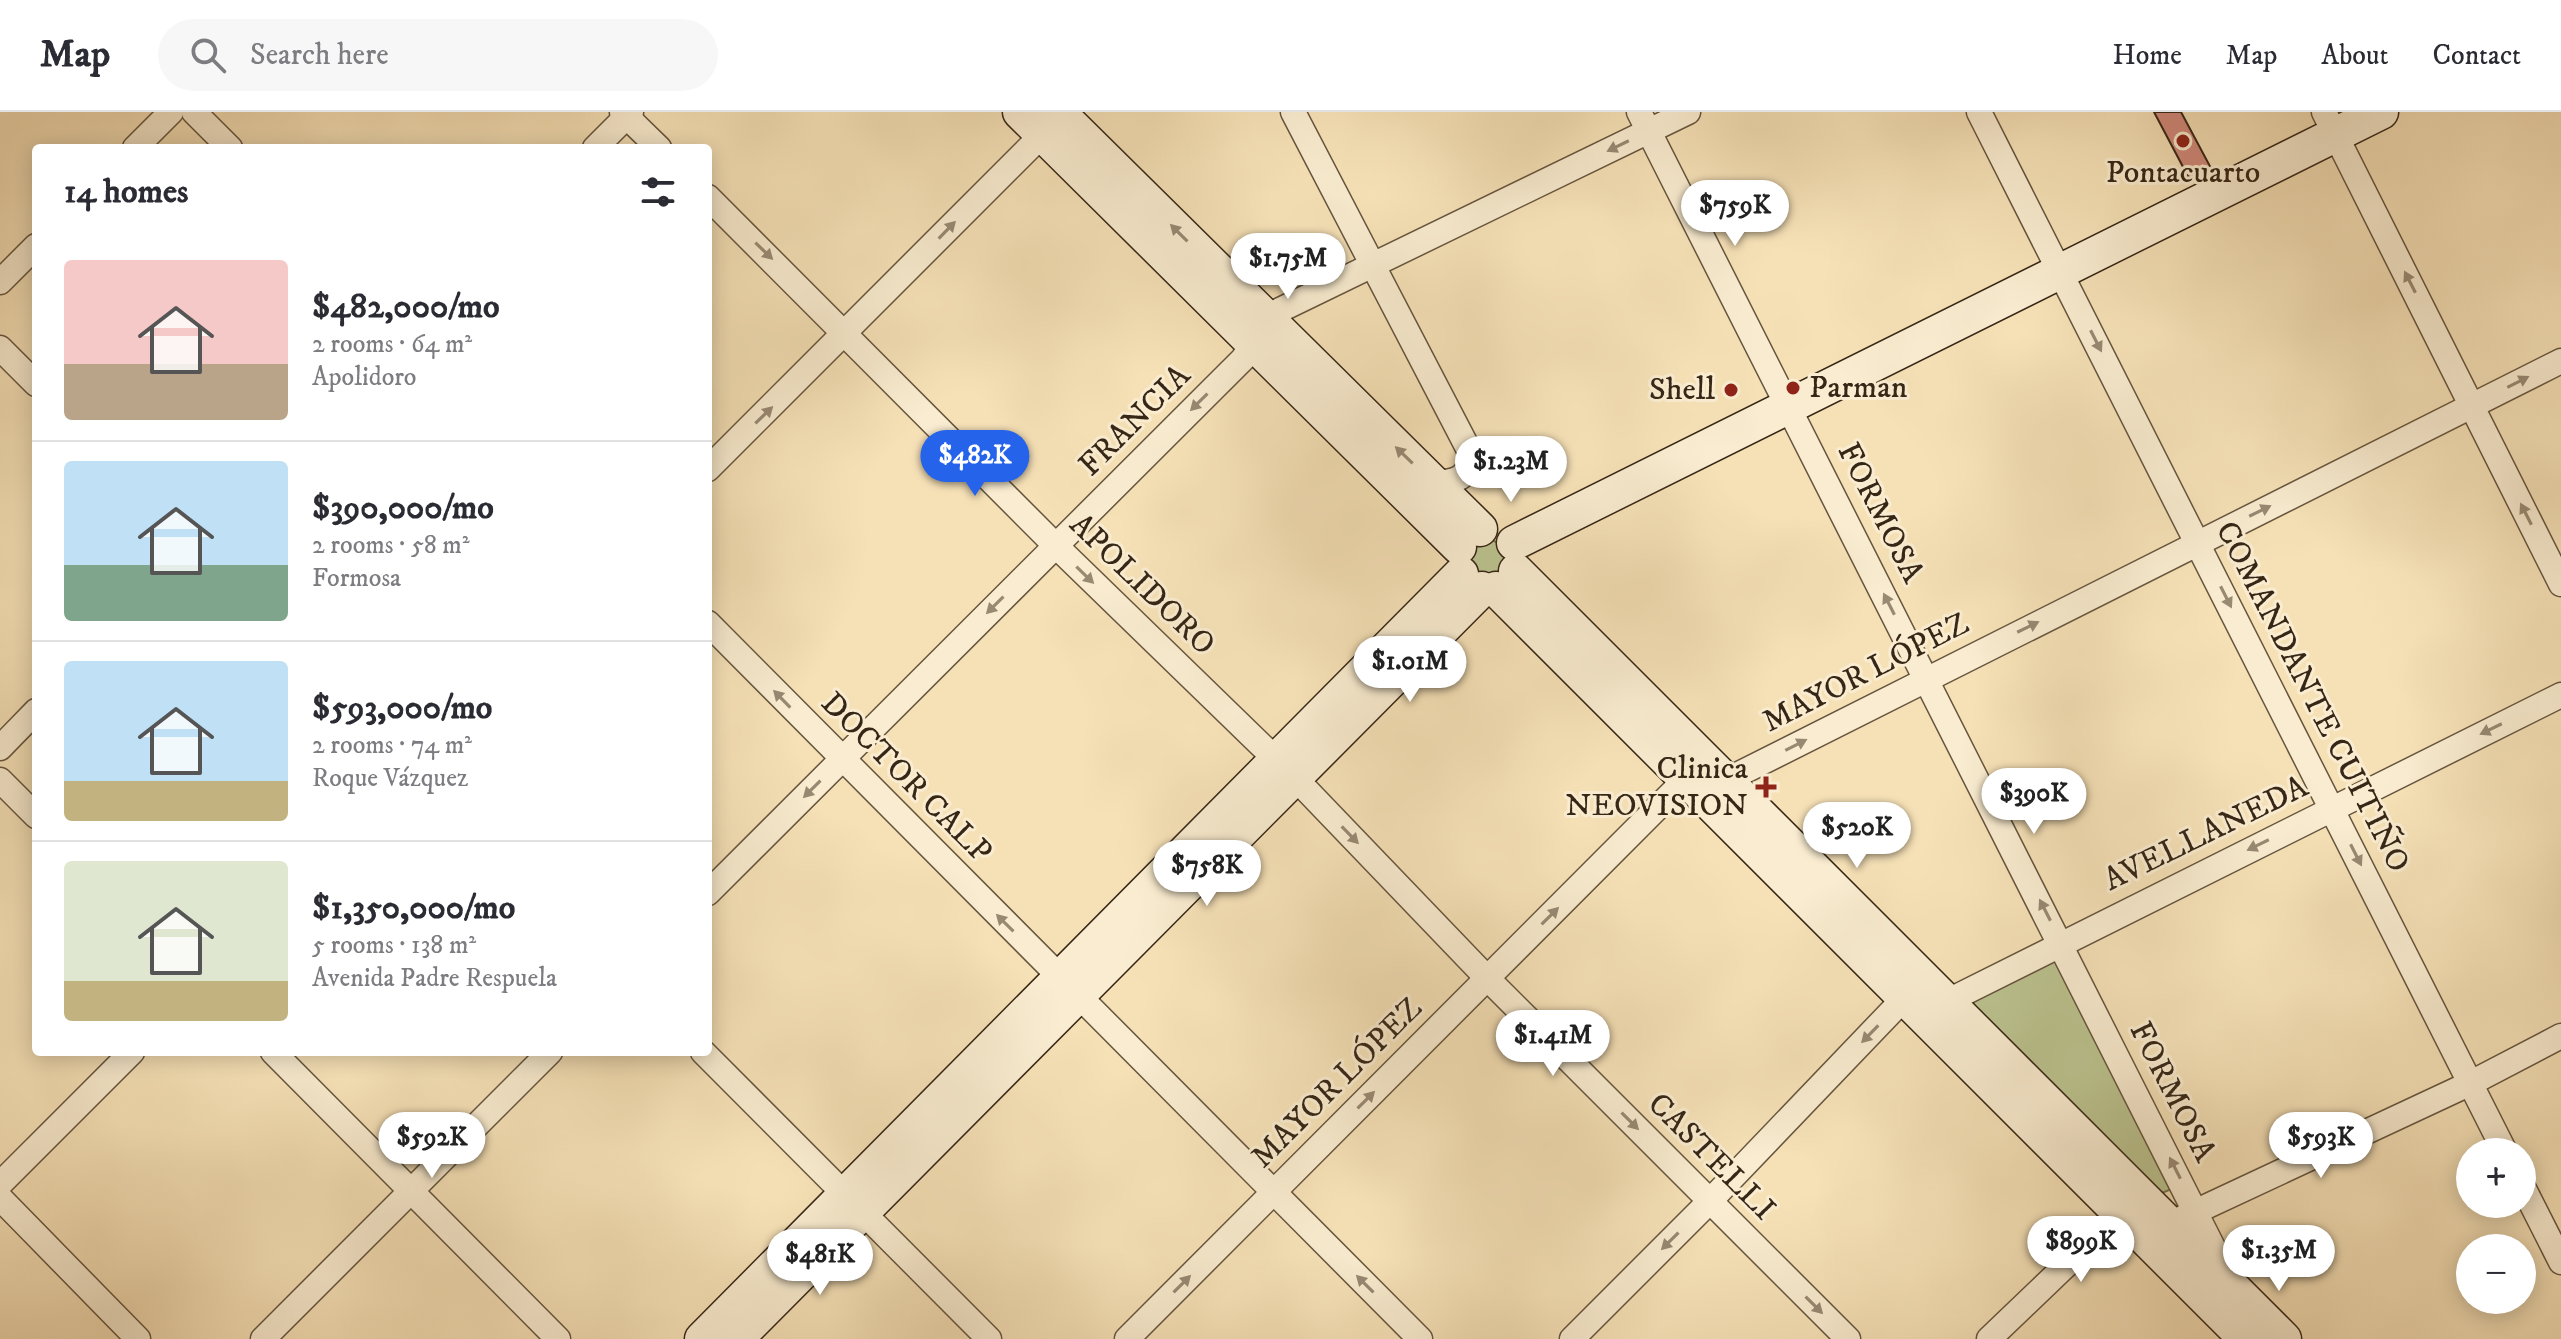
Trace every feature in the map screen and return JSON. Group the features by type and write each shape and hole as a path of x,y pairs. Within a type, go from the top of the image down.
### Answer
{"main road":[{"path":"702,1339 853,1204 1287,771 1487,563 1789,406 2060,271 2330,123 2381,112"},
{"path":"1040,117 1260,333 1487,563 1691,783 1915,987 2131,1203 2172,1225 2284,1339"},
{"path":"1260,333 1433,483 1487,563 1727,780 1915,987"},
{"path":"736,1339 853,1204"},
{"path":"2172,1225 2246,1339"}],"street":[{"path":"139,144 171,112"},
{"path":"194,112 226,144"},
{"path":"1293,112 1471,454 1470,466 1464,477 1454,482 1433,483"},
{"name":"FRANCIA","path":"712,889 1055,545 1280,310 1373,266 1644,122 1688,112"},
{"name":"COMANDANTE CUITIÑO","path":"1979,112 2498,1138"},
{"path":"599,144 626,113 655,144"},
{"path":"712,465 847,333 1040,117"},
{"name":"FORMOSA","path":"1644,122 2061,942 2172,1225"},
{"path":"2330,123 2561,584"},
{"name":"APOLIDORO","path":"712,201 1055,545 1287,771"},
{"path":"0,282 32,250"},
{"path":"0,348 32,380"},
{"name":"MAYOR LÓPEZ","path":"1127,1339 1675,790 1691,783 1727,780 2561,361"},
{"name":"DOCTOR CALP","path":"712,627 1420,1339"},
{"name":"AVELLANEDA","path":"1939,1011 2061,942 2561,695"},
{"path":"0,748 32,715"},
{"name":"CASTELLI","path":"1287,771 1487,978 1848,1339"},
{"path":"0,780 32,812"},
{"path":"1572,1339 1710,1201 1915,987"},
{"path":"2172,1225 2471,1083 2561,1036"},
{"path":"0,1184 128,1056"},
{"path":"277,1056 558,1339"},
{"path":"263,1339 546,1056"},
{"path":"707,1056 989,1339"},
{"path":"0,1198 138,1339"},
{"path":"1989,1339 2131,1203"},
{"path":"2536,1213 2561,1262"}],"green space":[{"path":"1488,540 1501,545 1506,558 1501,571 1488,576 1475,571 1470,558 1475,545"},
{"path":"2055,953 2174,1188 2157,1195 1969,1005"}],"building":[{"name":"Pontacuarto","path":"2154,112 2181,112 2212,170 2191,182"}],"place":[{"name":"Pontacuarto","path":"2183,141"},
{"name":"Parman","path":"1793,388"},
{"name":"Shell","path":"1731,390"},
{"name":"Clinica NEOVISION","path":"1766,787"}]}
